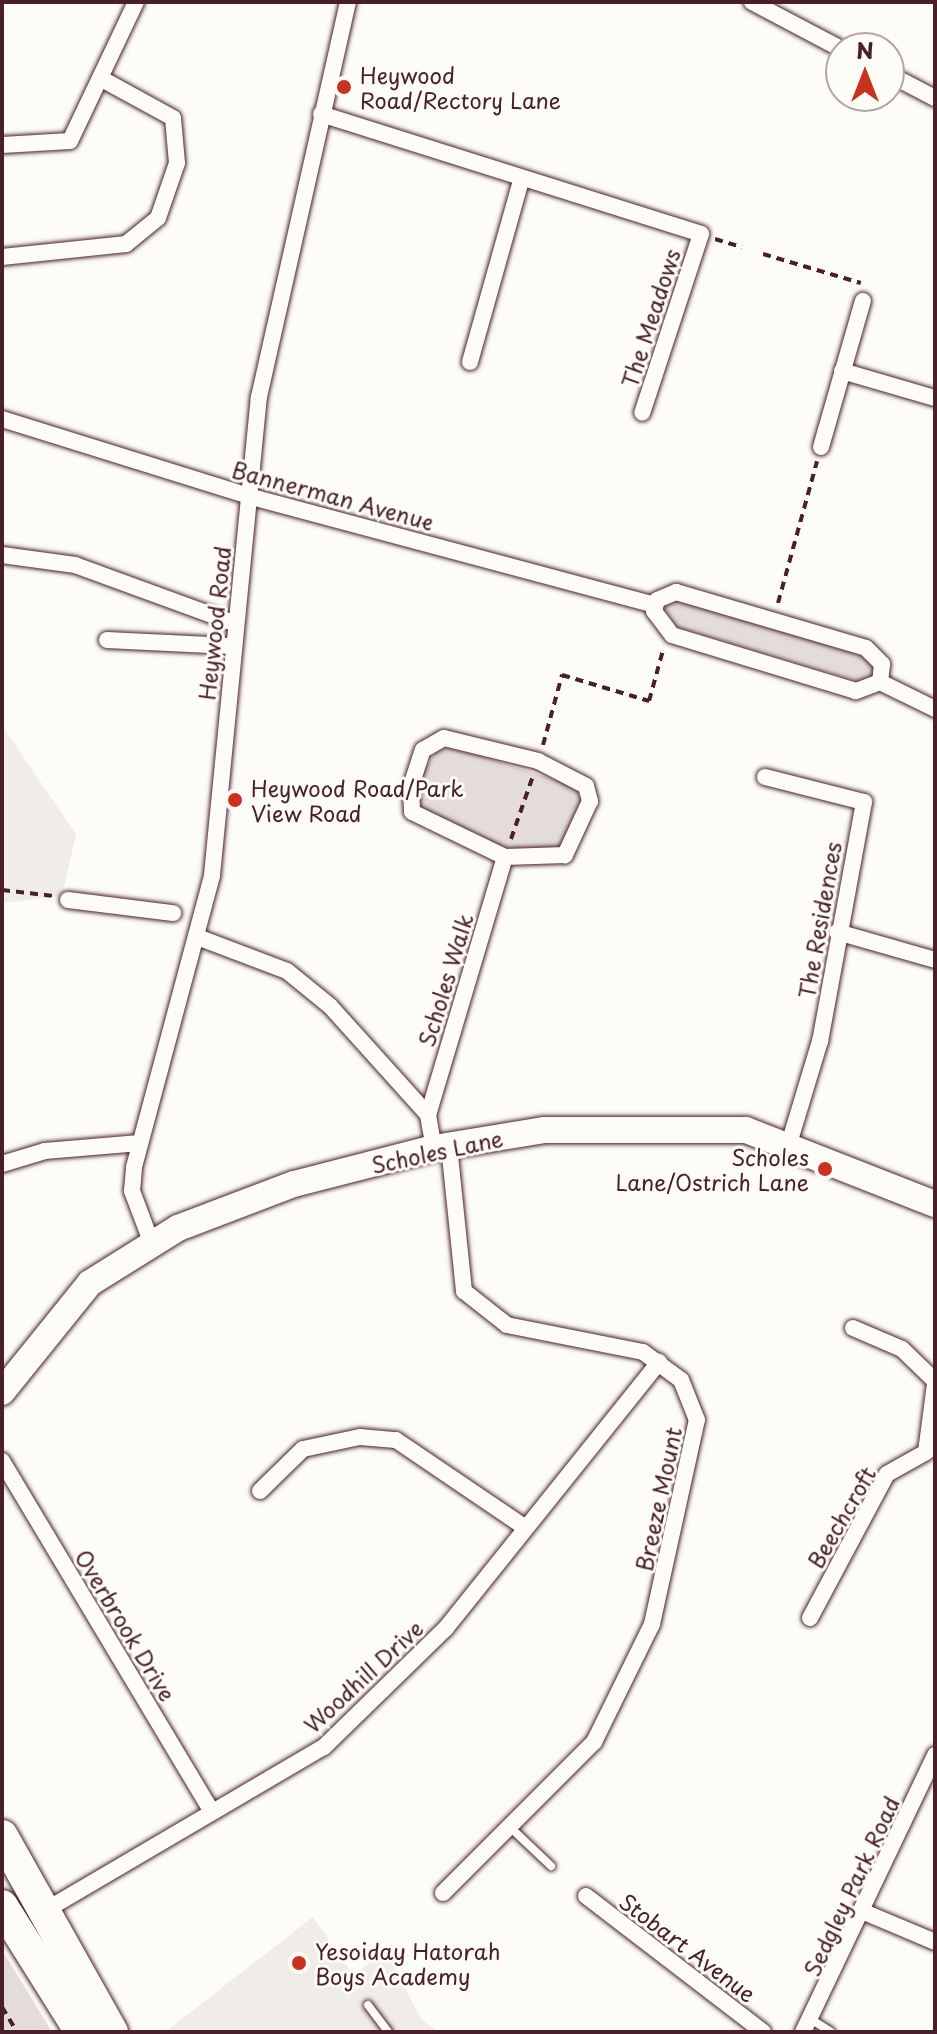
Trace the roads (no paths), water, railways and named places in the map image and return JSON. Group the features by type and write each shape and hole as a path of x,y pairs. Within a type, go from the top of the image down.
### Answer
{"highway":[{"path":"2,1836 46,1909 112,2032"},
{"path":"9,1917 81,2032"}],"main road":[{"name":"Scholes Lane","path":"2,1392 90,1283 152,1244 294,1184 436,1135 690,1127 746,1130 789,1144 935,1204"}],"street":[{"path":"2,145 70,141 136,2"},
{"name":"Heywood Road","path":"152,1244 132,1191 140,1143 200,938 188,916 252,497 259,397 348,2"},
{"path":"752,2 825,41"},
{"path":"2,257 126,244 158,218 177,163 173,118 100,78"},
{"path":"905,82 935,98"},
{"name":"The Meadows","path":"321,114 521,180 701,234 642,413"},
{"path":"470,362 521,180"},
{"path":"821,447 863,301"},
{"path":"842,371 935,398"},
{"name":"Bannerman Avenue","path":"2,419 252,497 655,605 676,592 773,621 872,651 882,664 880,682"},
{"path":"2,555 75,565 231,622"},
{"path":"655,605 669,633 856,691 880,682 935,709"},
{"path":"107,640 230,646"},
{"path":"444,738 538,761 579,780 590,801 565,855 505,857 412,812 416,769 429,744 444,738"},
{"name":"The Residences","path":"765,777 864,802 837,932 820,1041 789,1144"},
{"name":"Scholes Walk","path":"436,1135 505,857"},
{"path":"68,900 188,916"},
{"path":"837,932 935,960"},
{"path":"200,938 287,971 330,1006 436,1135"},
{"name":"Breeze Mount","path":"436,1135 464,1291 507,1325 623,1345 659,1362 681,1380 697,1420 652,1624 594,1742 512,1829 443,1893"},
{"path":"2,1164 45,1151 140,1143"},
{"name":"Beechcroft","path":"810,1618 887,1474 930,1454 935,1383 902,1349 853,1328"},
{"name":"Woodhill Drive","path":"9,1917 46,1909 324,1747 446,1628 523,1526 659,1362"},
{"path":"260,1491 303,1449 360,1437 396,1440 523,1526"},
{"name":"Overbrook Drive","path":"2,1461 212,1812"},
{"name":"Sedgley Park Road","path":"807,2026 864,1912 935,1755"},
{"name":"Stobart Avenue","path":"586,1896 763,2032"},
{"path":"864,1912 935,1942"}],"lane":[{"path":"512,1829 551,1866"},
{"path":"368,2005 388,2032"},
{"path":"807,2026 831,2032"}],"place":[{"name":"Heywood Road/Rectory Lane","path":"344,87"},
{"name":"Heywood Road/Park View Road","path":"235,800"},
{"name":"Scholes Lane/Ostrich Lane","path":"825,1169"},
{"name":"Yesoiday Hatorah Boys Academy","path":"299,1963"}]}
